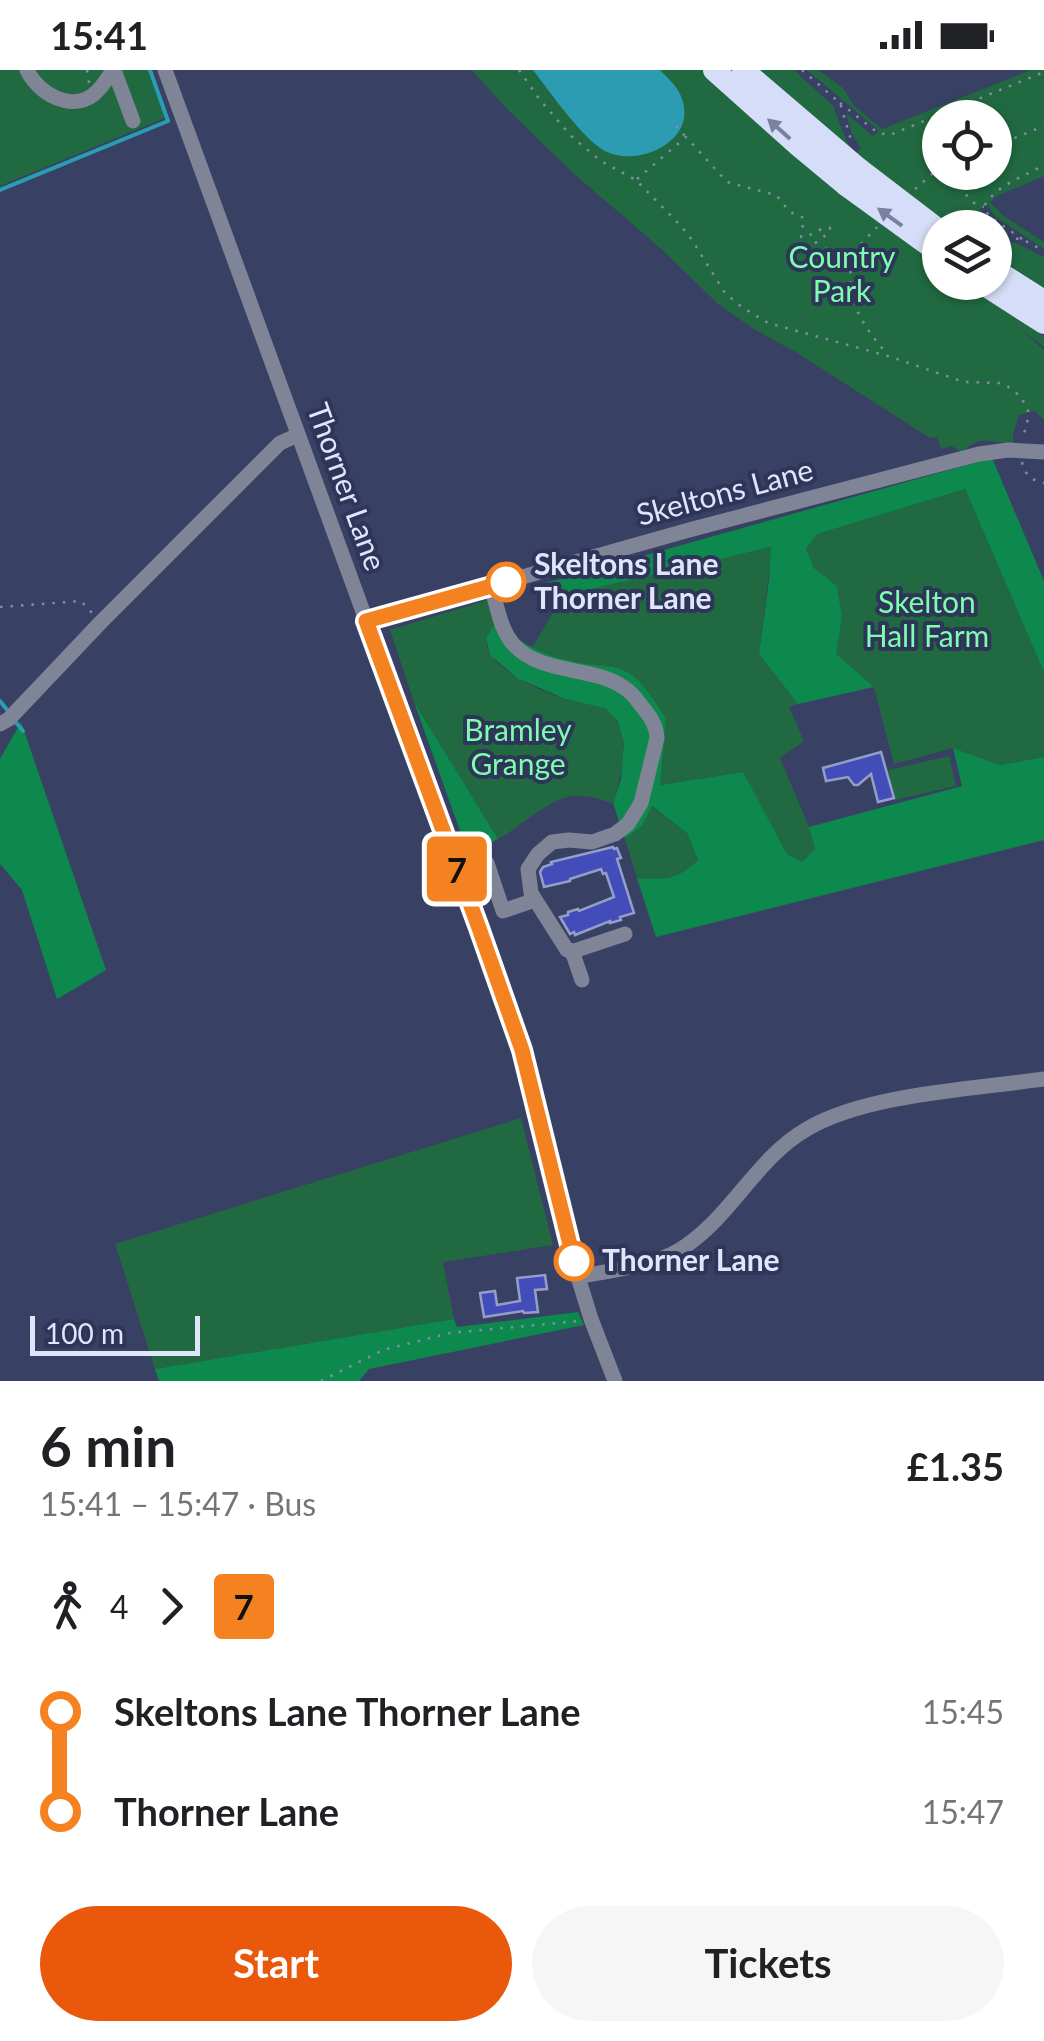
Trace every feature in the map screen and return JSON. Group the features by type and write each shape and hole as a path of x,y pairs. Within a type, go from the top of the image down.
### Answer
{"highway":[{"path":"714,70 799,146 854,168"},
{"path":"744,70 922,230"},
{"path":"1012,281 1044,301"},
{"path":"1007,300 1044,324"}],"street":[{"path":"27,70 43,92 70,102 93,96 114,70"},
{"path":"114,70 134,121"},
{"name":"Thorner Lane","path":"165,70 522,1050 578,1277 615,1381"},
{"path":"12,718 101,622 280,443 298,434"},
{"name":"Skeltons Lane","path":"366,621 979,454 1044,452"},
{"path":"491,586 505,632 515,647 552,666 619,684 653,720 657,738 634,818 622,830 600,840 560,840 544,847 528,869 529,885 537,903 564,947 572,951 625,934"},
{"path":"487,863 504,911 537,903"},
{"path":"514,916 537,903"},
{"path":"572,951 582,980"},
{"path":"578,1277 661,1260 686,1247 716,1222 768,1161 806,1129 856,1108 1044,1079"}],"path":[{"path":"519,70 548,110 588,152 636,180 692,240 725,293 749,312 768,323 964,382 1008,386 1028,410 1020,444"},
{"path":"802,70 878,133 890,135 1044,72"},
{"path":"840,103 854,168"},
{"path":"676,126 727,182 776,195 790,212 804,218 801,237 830,228 810,250 831,248 845,260 853,260 854,306 888,356"},
{"path":"1012,139 1044,126"},
{"path":"636,180 686,137"},
{"path":"984,207 995,192 1044,165"},
{"path":"962,190 984,207 989,216 1044,251"},
{"path":"1012,239 1022,239"},
{"path":"1021,457 1027,475 1044,482"},
{"path":"0,607 81,602 101,622"},
{"path":"321,1381 382,1350 450,1332 591,1320"}],"green space":[{"path":"0,70 148,70 165,118 0,186"},
{"name":"Country Park","path":"472,70 704,70 784,144 753,70 794,70 833,106 855,154 861,148 846,113 873,136 879,131 807,70 818,70 843,88 854,106 882,129 922,113 922,190 1011,190 990,202 998,210 990,210 987,204 981,210 922,210 922,300 992,300 1044,336 1044,347 1022,330 1044,350 1044,420 1035,411 1019,415 1013,443 980,441 962,453 952,446 941,449 937,437 930,438 718,304 574,174"},
{"name":"Country Park","path":"1031,70 1044,70 1044,176 1012,190 1012,100 955,100"},
{"name":"Country Park","path":"1012,221 1044,242 1044,249 1012,228"},
{"path":"1012,243 1044,257 1044,293 1012,272"},
{"name":"Skelton Hall Farm","path":"965,489 1044,672 1044,757 1000,765 953,748 894,764 874,688 835,654 842,616 837,586 814,568 806,549 816,534"},
{"path":"772,547 759,654 798,704 789,707 804,741 780,758 815,849 802,862 787,854 742,772 659,785 666,718 626,671 569,661 531,649 559,603 553,598"},
{"name":"Bramley Grange","path":"488,600 496,622 486,638 496,661 537,688 606,709 615,717 623,740 622,767 613,803 571,796 538,811 498,839 414,702 390,630"},
{"path":"949,756 956,786 895,800 888,770"},
{"path":"651,806 687,833 698,860 677,875 637,878 625,839 642,826"},
{"path":"521,1118 553,1245 443,1262 454,1319 155,1369 115,1244"}],"shaded area":[{"path":"533,70 660,70 682,97 684,117 679,130 658,149 628,156 613,154 583,132"},
{"path":"992,458 1044,581 1044,672 965,489 817,534 806,549 814,568 837,586 842,616 836,654 874,687 798,704 759,654 771,547 553,598 532,587"},
{"path":"496,622 517,639 549,655 616,668 631,675 666,718 660,785 743,772 787,854 802,862 815,849 809,827 962,786 953,748 1000,765 1044,757 1044,840 656,937 637,878 670,877 698,860 687,833 652,806 642,826 625,839 613,803 621,780 624,744 618,721 605,708 565,699 517,678 490,655 486,638"},
{"path":"414,702 498,839 468,853"},
{"path":"21,722 106,970 57,999 22,890 0,864 0,759"},
{"path":"578,1312 584,1325 369,1369 359,1381 159,1381 155,1369 454,1319 457,1327"}],"building":[{"path":"881,752 894,798 878,802 871,774 858,785 848,777 826,781 823,768"},
{"path":"613,847 621,858 617,859 634,913 570,934 560,917 614,897 606,873 601,869 544,887 540,872 551,862"},
{"path":"545,1275 547,1289 535,1290 538,1312 484,1317 480,1293 495,1291 497,1305 520,1301 517,1278"}],"waterway":[{"path":"0,190 168,121 150,70"},
{"path":"0,701 8,711"},
{"path":"13,719 23,731"}],"bus line":[{"name":"7","path":"506,582 366,621 522,1050 574,1261"}],"place":[{"name":"Skeltons Lane Thorner Lane","path":"506,582"},
{"name":"Thorner Lane","path":"574,1261"}]}
